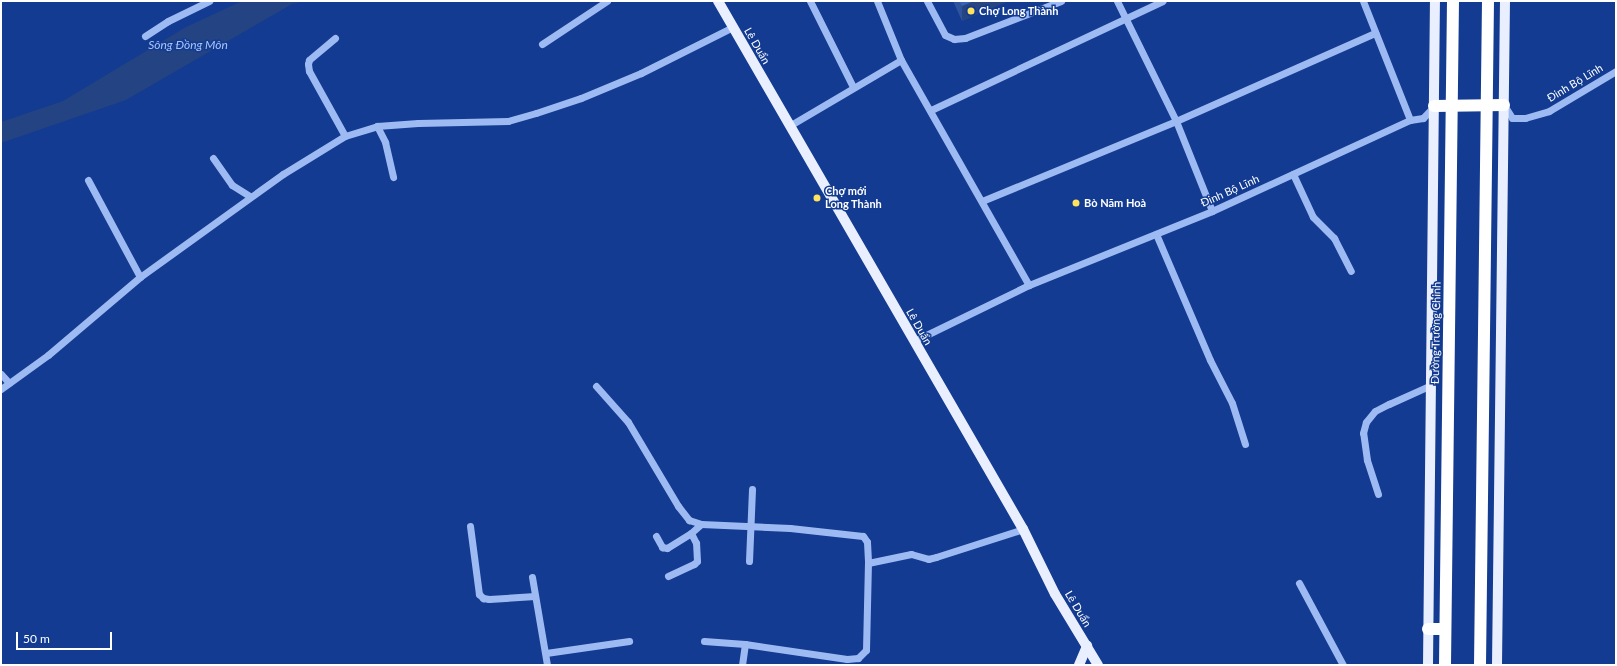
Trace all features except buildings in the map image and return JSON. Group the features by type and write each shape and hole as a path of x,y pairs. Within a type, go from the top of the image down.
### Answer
{"highway":[{"name":"Đường Trường Chinh","path":"1445,665 1453,1"},
{"path":"1480,665 1488,1"},
{"path":"1434,106 1504,105"},
{"path":"1428,629 1445,629"}],"main road":[{"name":"Lê Duẩn","path":"718,1 1023,529 1055,594 1098,665"},
{"name":"Đường Trường Chinh","path":"1428,665 1436,1"},
{"path":"1497,665 1505,1"},
{"path":"1079,665 1086,646"}],"street":[{"path":"145,36 168,21 209,1"},
{"path":"542,44 607,1"},
{"path":"810,1 853,87"},
{"path":"877,1 901,60 931,110 1029,285"},
{"path":"927,1 945,34 954,39 965,38 1061,1"},
{"path":"1117,1 1176,121 1212,211"},
{"path":"931,110 1163,1"},
{"path":"1363,1 1410,120"},
{"path":"1,389 48,355 140,277 283,174 345,136 377,126 418,123 508,121 581,98 641,73 733,27"},
{"path":"982,201 1176,121 1375,33"},
{"path":"335,38 309,60 308,64 309,71 345,136"},
{"path":"790,126 853,87 901,60"},
{"name":"Đinh Bộ Lĩnh","path":"1504,105 1512,118 1525,118 1550,111 1616,71"},
{"name":"Đinh Bộ Lĩnh","path":"914,341 1029,285 1212,211 1410,120 1423,118 1434,106"},
{"path":"377,126 385,142 393,177"},
{"path":"213,158 232,185 251,197"},
{"path":"1293,174 1314,217 1334,238 1351,271"},
{"path":"88,180 140,277"},
{"path":"1156,234 1210,360 1232,403 1245,444"},
{"path":"1,374 9,384"},
{"path":"1378,494 1367,460 1363,433 1366,422 1375,411 1431,385"},
{"path":"596,386 628,422 678,506 689,520 701,524 751,525 863,536 867,542 866,650 856,662 745,644 704,641"},
{"path":"749,561 752,489"},
{"path":"656,536 662,547 667,548 691,533 701,524"},
{"path":"470,526 479,594 483,598 489,599 535,596"},
{"path":"868,562 911,554 928,558 936,557 1023,529"},
{"path":"668,576 694,564 697,561 696,543 691,533"},
{"path":"532,577 547,665"},
{"path":"1299,583 1343,665"},
{"path":"546,653 629,641"},
{"path":"742,665 745,644"}],"water":[{"name":"Sông Đồng Môn","path":"242,1 306,1 292,4 126,100 1,143 1,122 63,101 186,27"}],"place":[{"name":"Chợ Long Thành","path":"971,11"},
{"name":"Chợ mới Long Thành","path":"817,198"},
{"name":"Bò Năm Hoà","path":"1076,203"}]}
